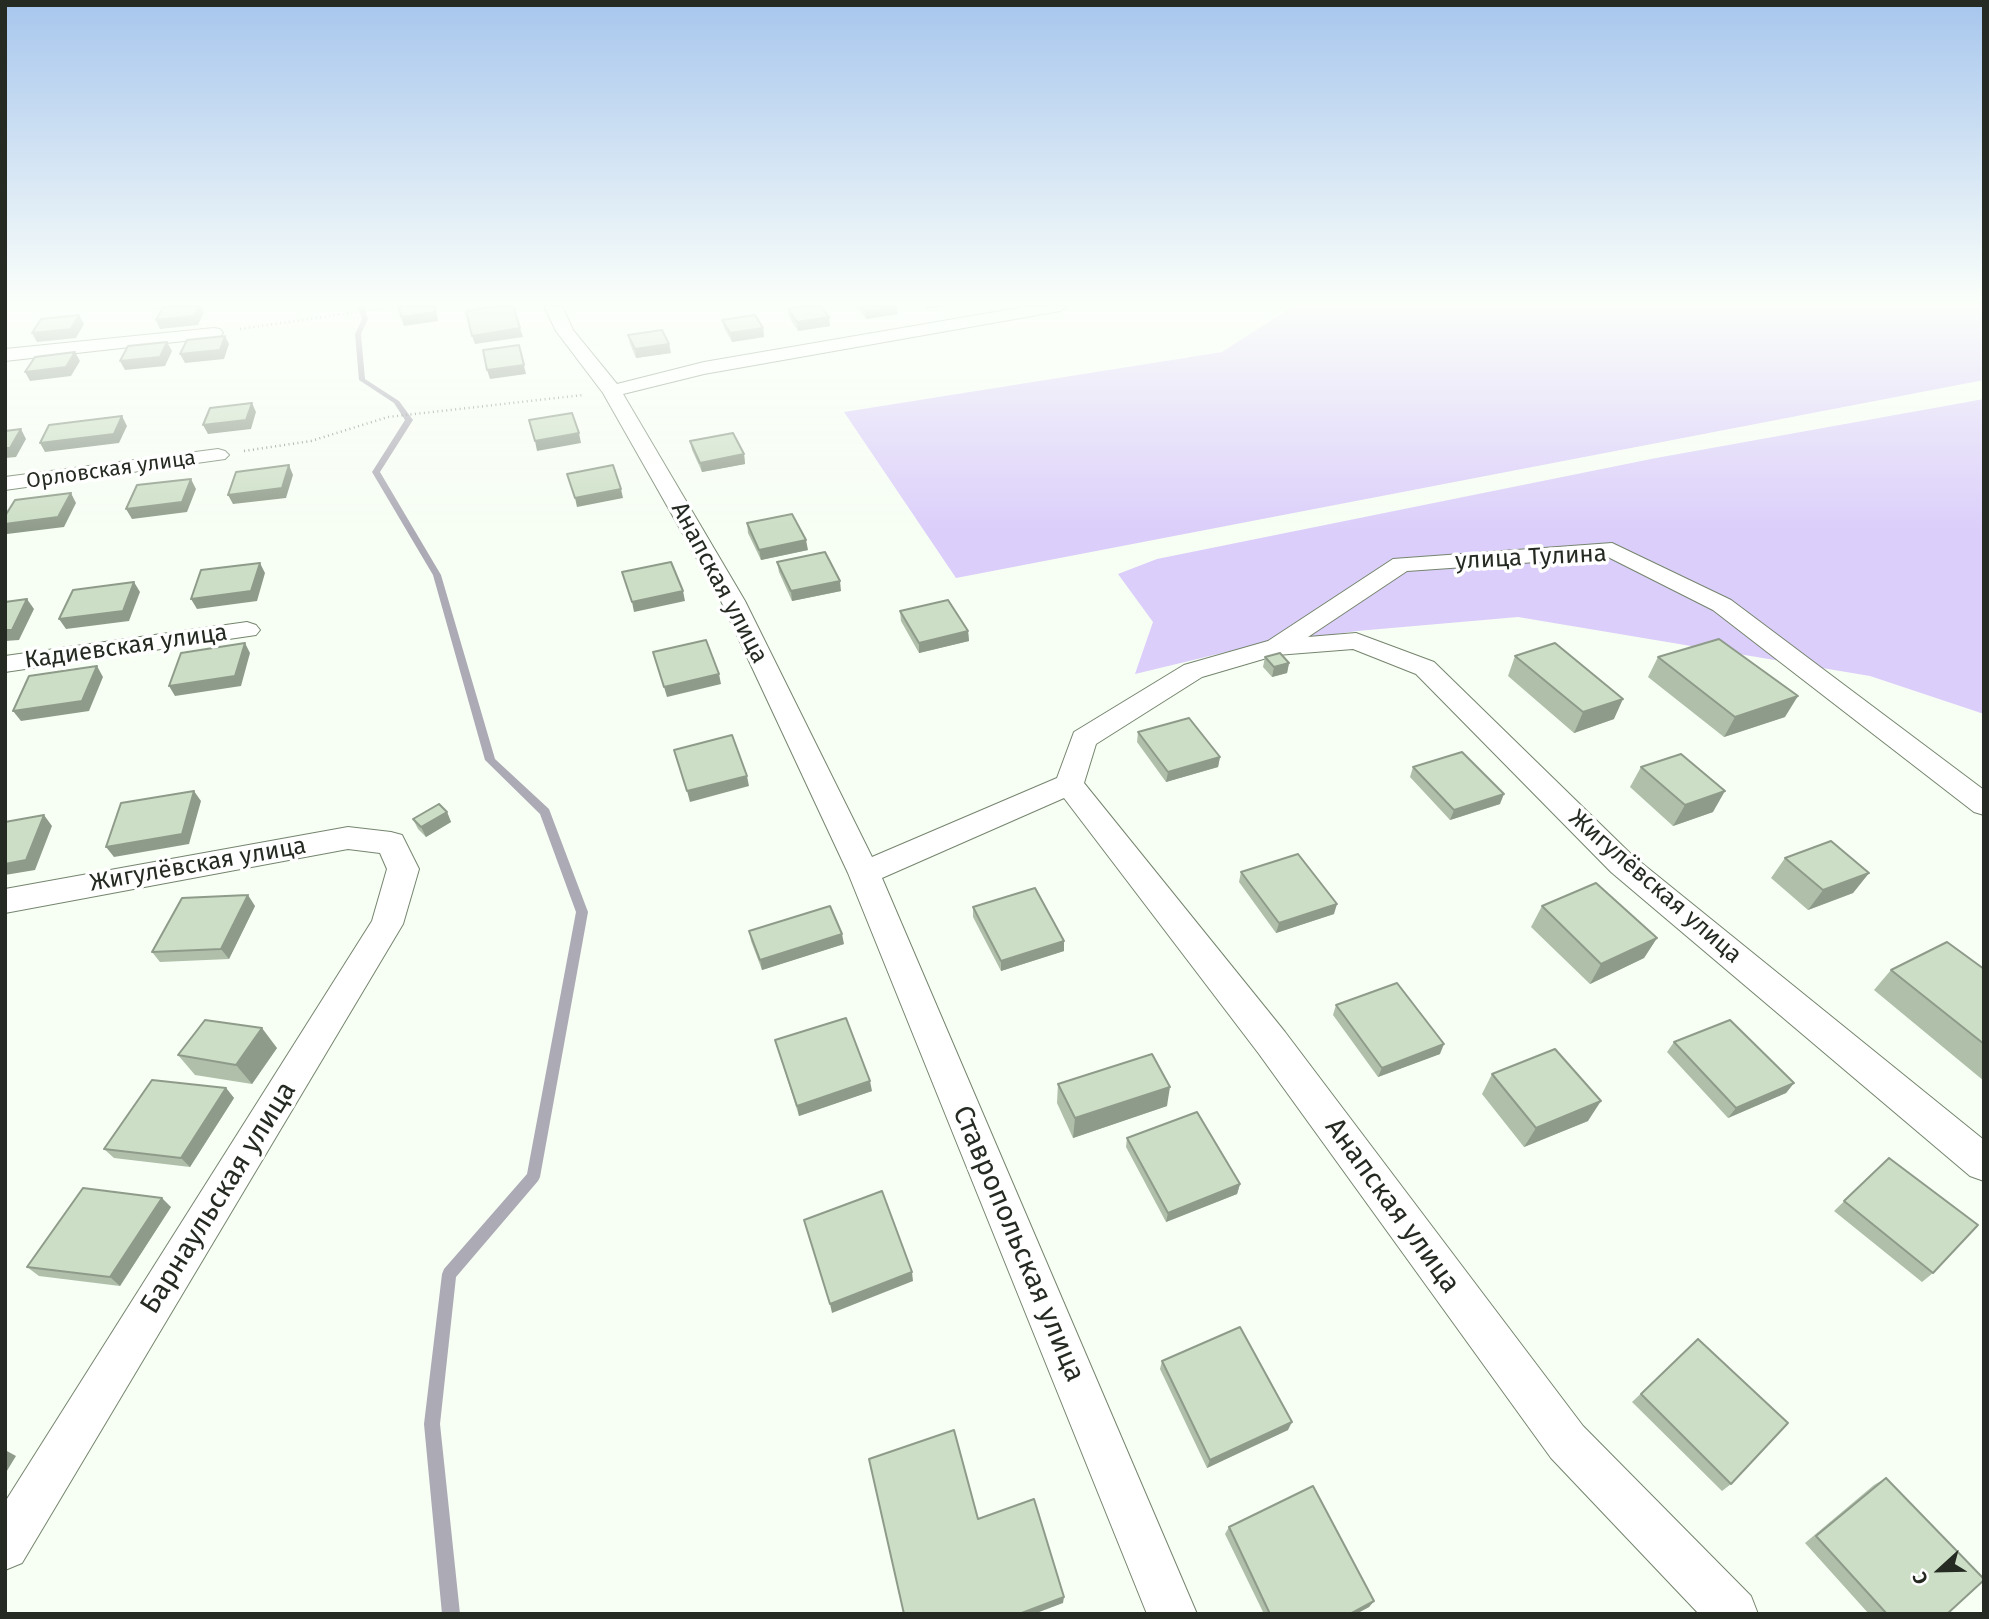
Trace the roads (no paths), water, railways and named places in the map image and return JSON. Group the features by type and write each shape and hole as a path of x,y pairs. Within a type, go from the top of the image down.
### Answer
{"street":[{"name":"Анапская улица","path":"605,382 733,601 864,873"},
{"path":"612,391 650,382"},
{"name":"Орловская улица","path":"5,484 218,455"},
{"name":"улица Тулина","path":"1275,647 1401,564 1612,550 1722,605 1984,805"},
{"name":"Кадиевская улица","path":"5,664 247,630"},
{"name":"Жигулёвская улица","path":"1275,647 1356,641 1425,668 1622,864 1984,1164"},
{"path":"864,873 1069,783 1084,738 1193,671 1275,647"},
{"name":"Анапская улица","path":"1069,783 1272,1044 1567,1442 1733,1614"},
{"name":"Жигулёвская улица","path":"5,901 348,838 391,843"},
{"name":"Барнаульская улица","path":"5,1546 387,924 403,869 391,843"},
{"name":"Ставропольская улица","path":"864,873 1172,1614"}],"waterway":[{"path":"364,382 397,402 409,420 376,472 437,575 490,760 545,812 582,912 533,1177 449,1274 432,1424 451,1614"}]}
